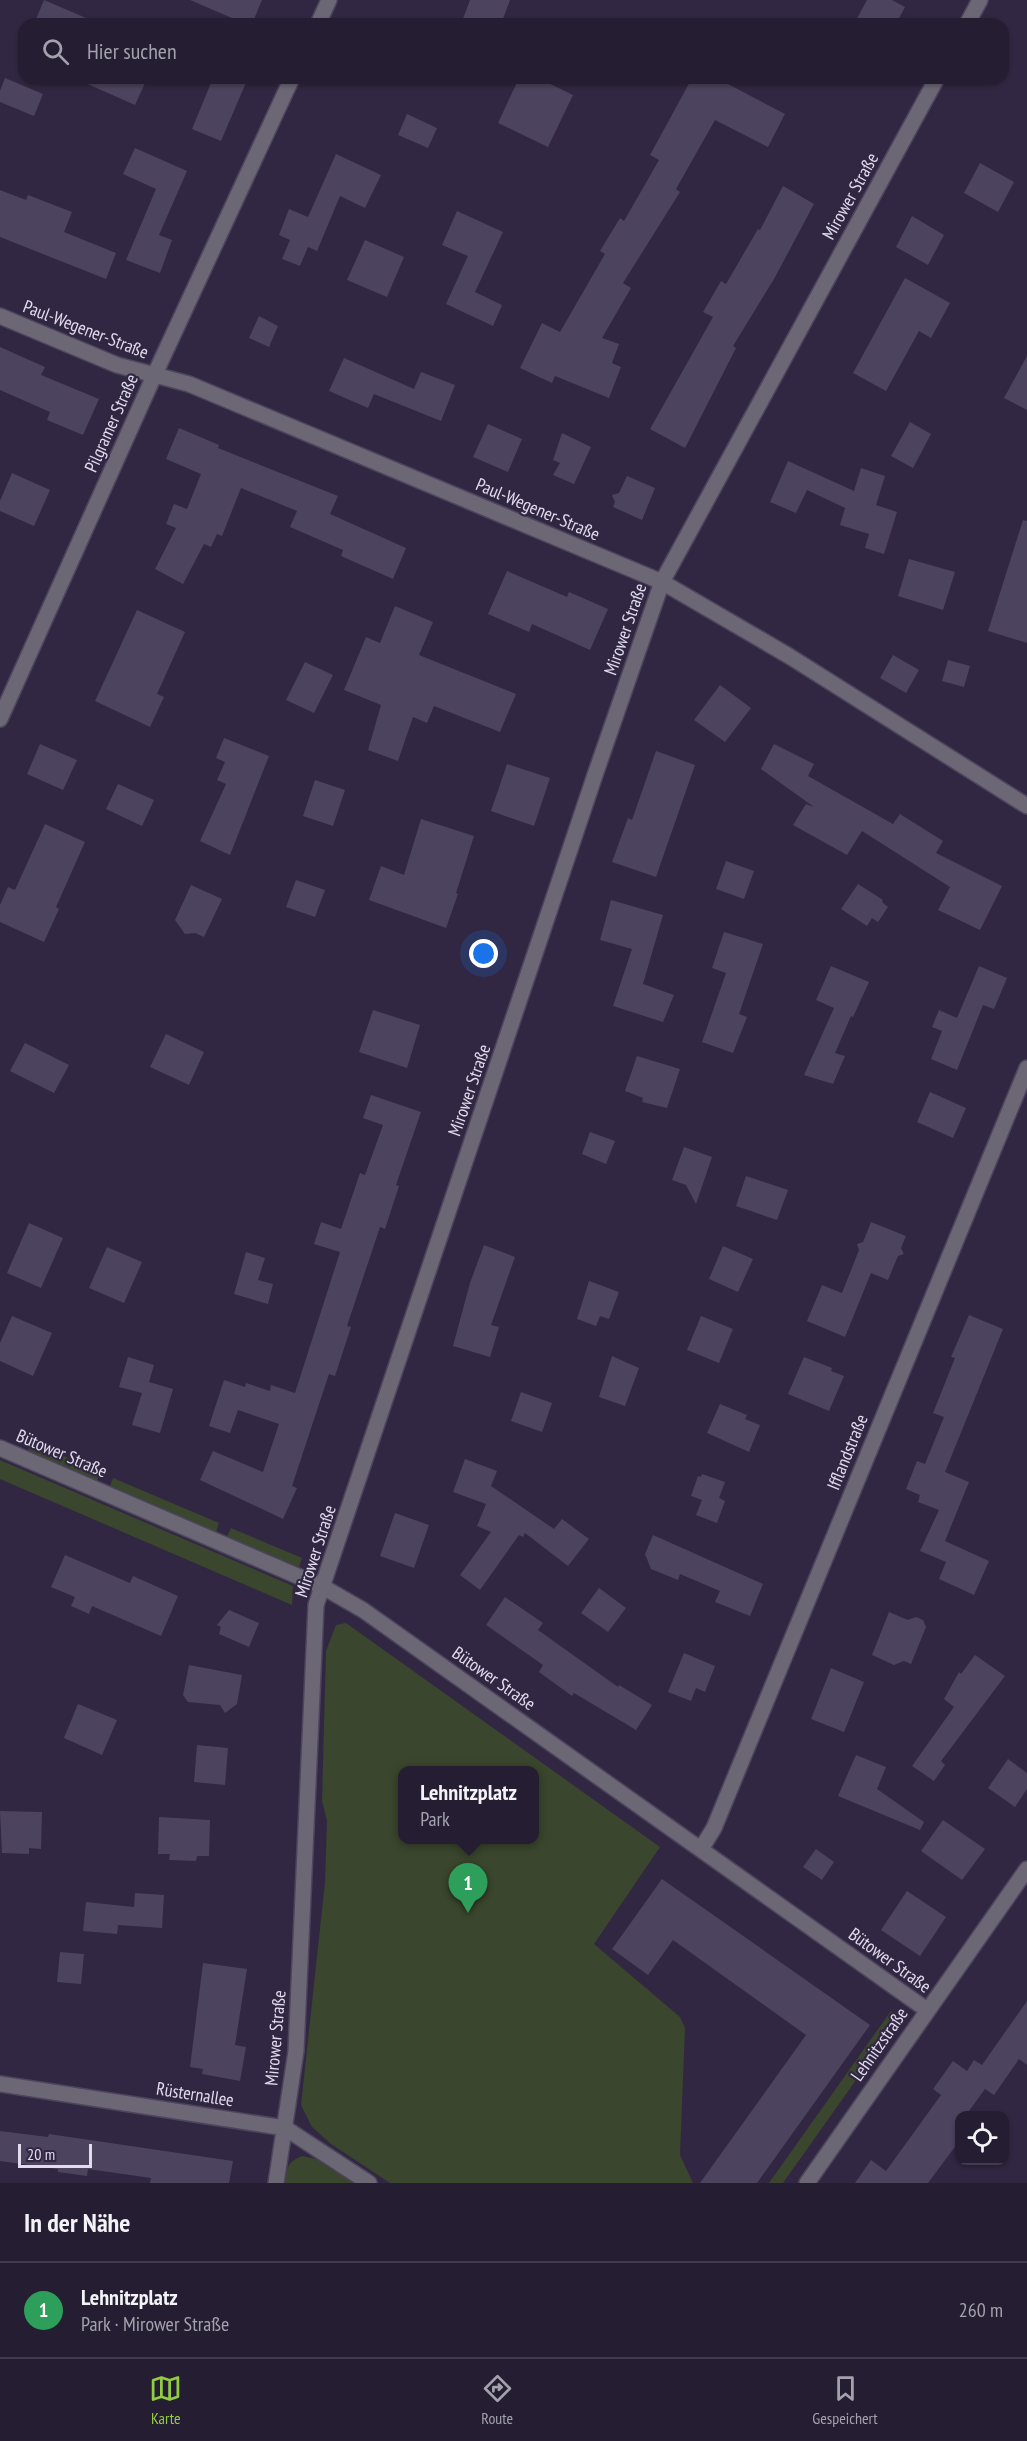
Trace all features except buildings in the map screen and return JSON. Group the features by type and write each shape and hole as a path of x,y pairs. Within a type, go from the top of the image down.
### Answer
{"street":[{"path":"321,18 329,0"},
{"path":"970,18 980,0"},
{"name":"Pilgramer Straße","path":"0,719 154,376 289,84"},
{"name":"Mirower Straße","path":"276,2183 296,2051 316,1605 662,582 934,84"},
{"name":"Paul-Wegener-Straße","path":"0,316 117,365 189,384 662,582 789,656 1027,806"},
{"name":"Ifflandstraße","path":"701,1849 714,1828 1027,1068"},
{"name":"Bütower Straße","path":"0,1448 323,1587 363,1610 927,2010"},
{"name":"Lehnitzstraße","path":"807,2183 1027,1869"},
{"name":"Rüsternallee","path":"0,2084 285,2128 369,2183"}],"green space":[{"path":"31,1442 101,1472 97,1481 28,1451"},
{"path":"0,1460 293,1586 292,1605 0,1479"},
{"path":"113,1478 219,1523 216,1532 110,1486"},
{"path":"231,1528 302,1558 299,1567 227,1537"},
{"path":"346,1623 660,1847 594,1944 680,2017 685,2028 680,2155 693,2183 390,2183 331,2144 312,2127 301,2105 325,1882 327,1821 322,1801 326,1651 336,1625"},
{"path":"891,2011 900,2018 783,2183 769,2183"},
{"path":"302,2156 316,2159 353,2183 284,2183 288,2166"}],"place":[{"name":"Lehnitzplatz","path":"468,1913"}]}
